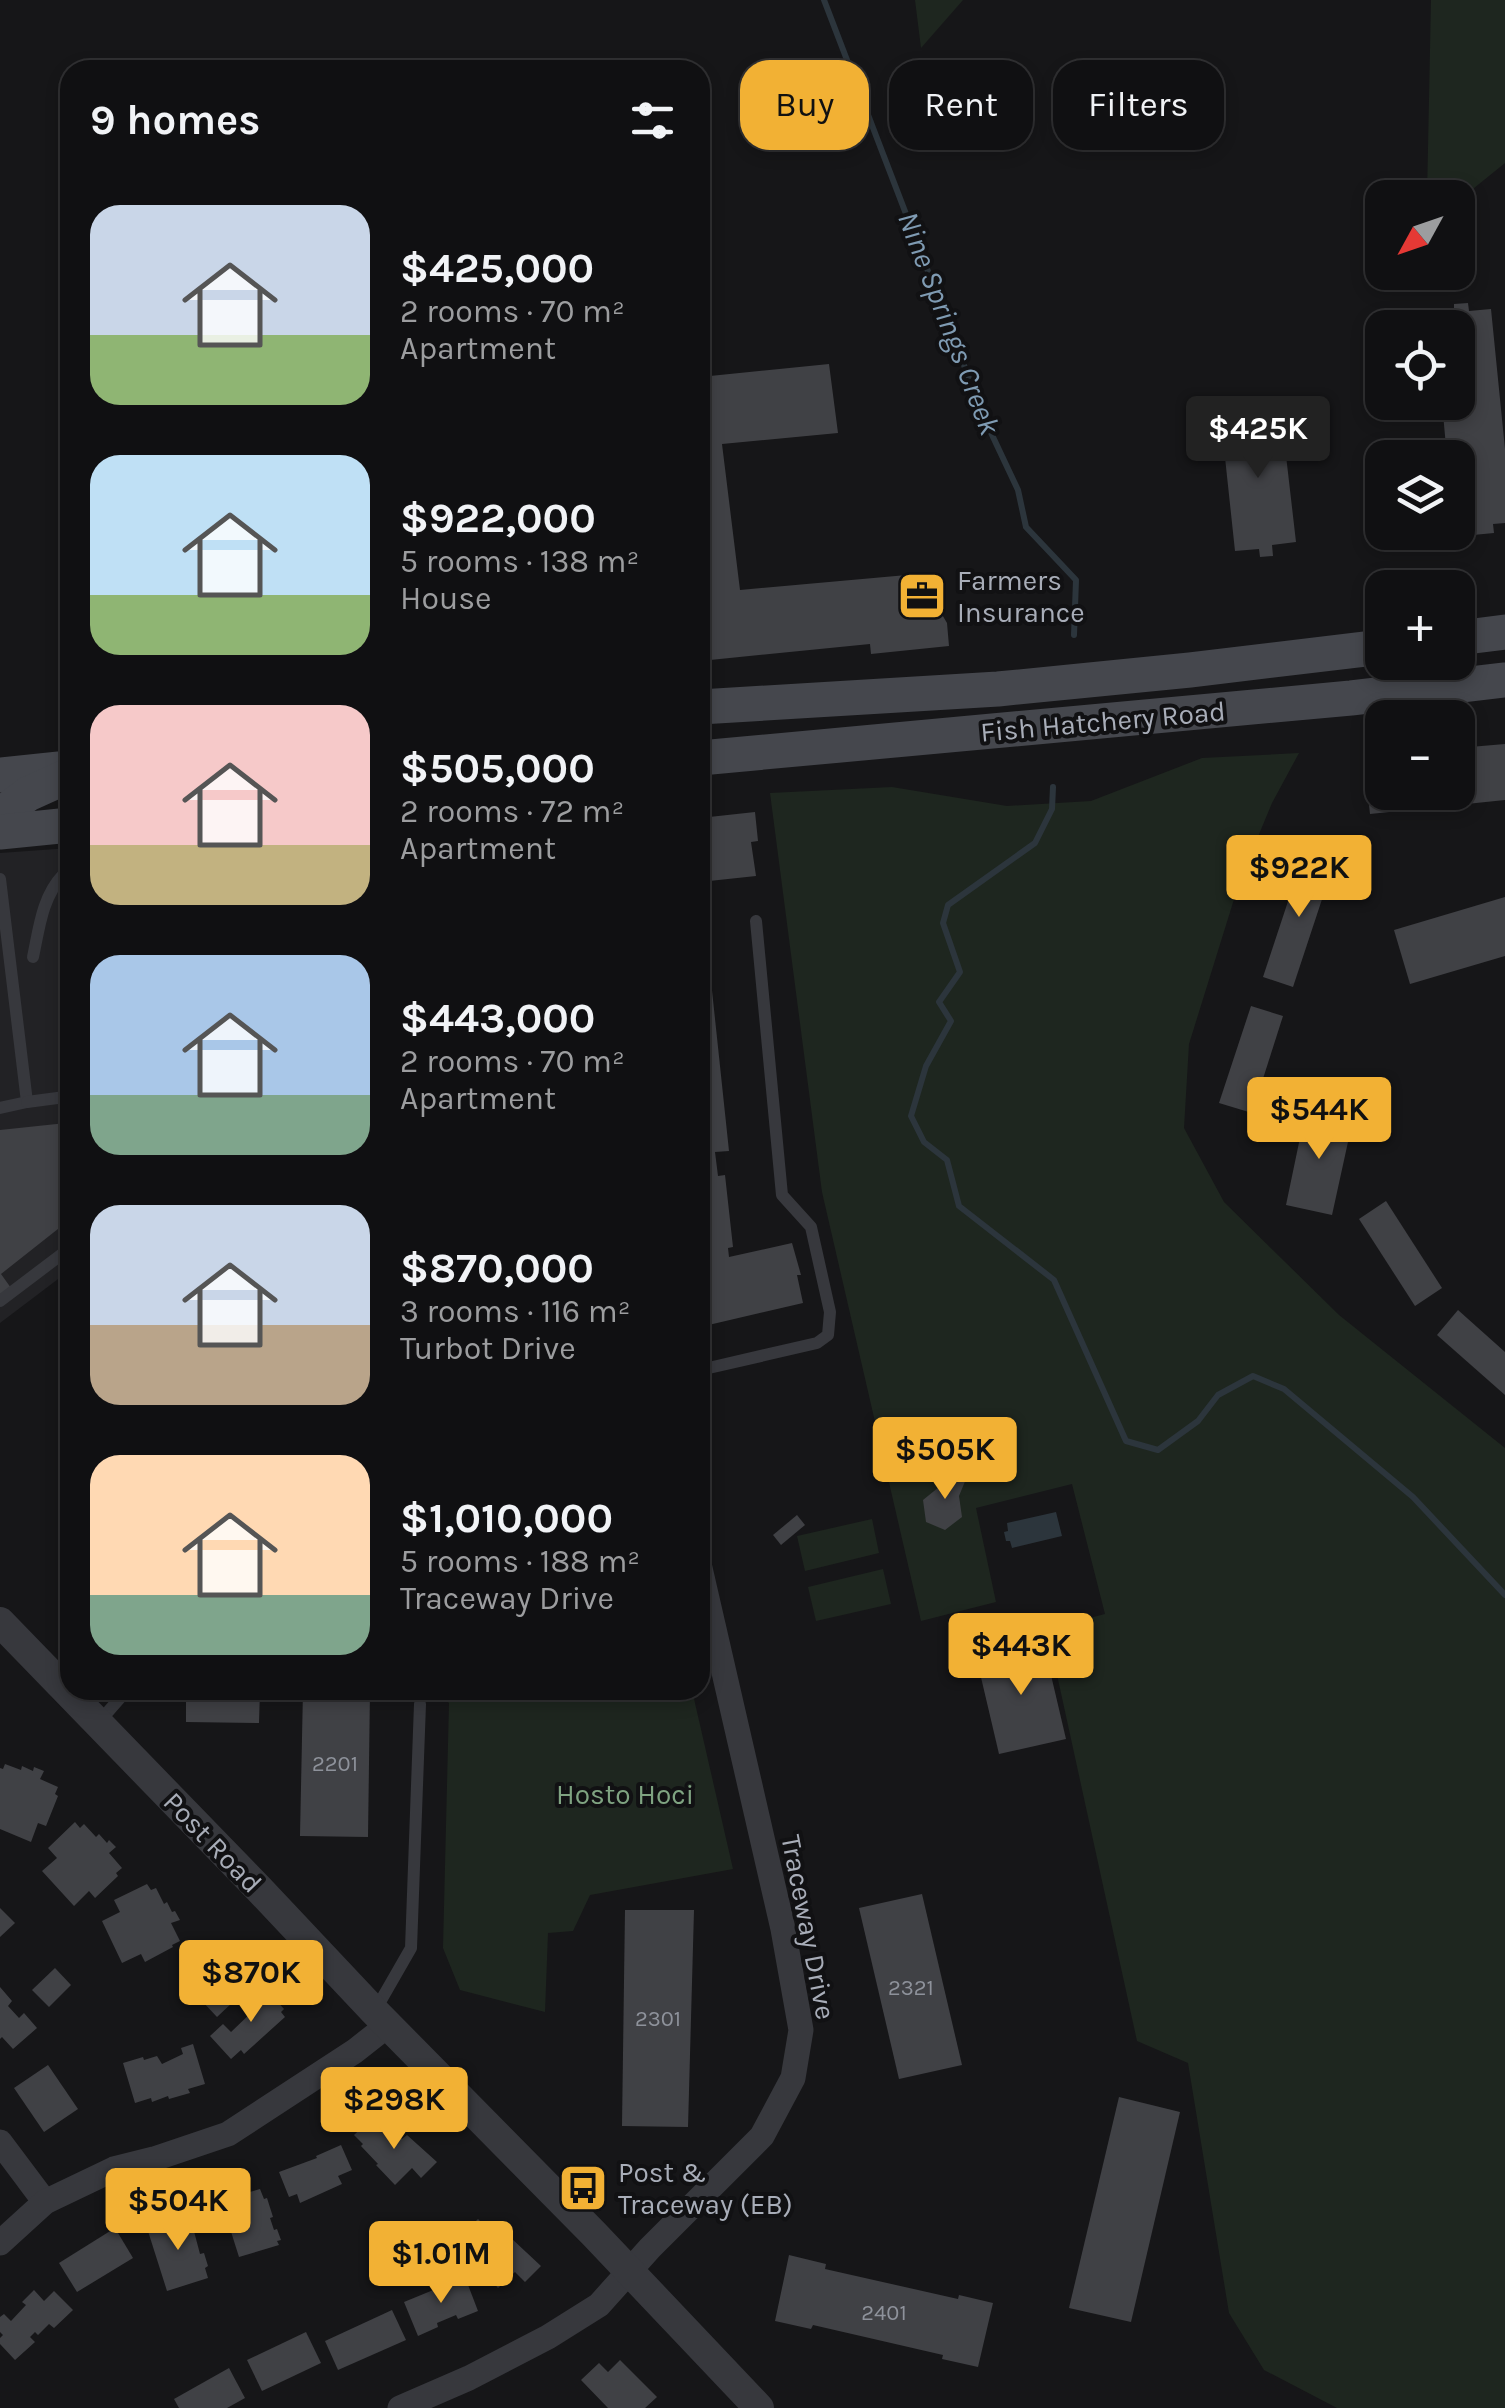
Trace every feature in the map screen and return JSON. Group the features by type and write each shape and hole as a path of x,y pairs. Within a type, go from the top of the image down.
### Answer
{"main road":[{"path":"1475,636 1505,632"},
{"name":"Fish Hatchery Road","path":"710,706 998,688 1365,649"},
{"name":"Fish Hatchery Road","path":"710,757 1352,698 1505,680"},
{"path":"0,776 60,772"},
{"path":"0,816 60,776"},
{"path":"0,832 60,826"}],"street":[{"name":"Traceway Drive","path":"400,2408 548,2338 599,2305 762,2136 794,2078 800,2030 783,1929 710,1611"},
{"name":"Post Road","path":"0,1622 60,1684"},
{"name":"Post Road","path":"76,1700 759,2408"},
{"path":"0,2243 45,2202 114,2169 228,2134 356,2052 381,2018"},
{"path":"0,2142 45,2202"}],"lane":[{"path":"0,878 27,1102"},
{"path":"33,957 45,904 60,878"},
{"path":"710,1368 817,1343 828,1335 830,1312 811,1228 782,1195 756,921"},
{"path":"0,1108 60,1097"},
{"path":"0,1301 60,1256"},
{"path":"98,1723 118,1700"},
{"path":"381,2018 392,1984 411,1948 420,1704"}],"shaded area":[{"path":"60,849 60,1278 0,1323 0,853"},
{"path":"1056,1512 1062,1536 1012,1548 1010,1541 1006,1541 1007,1523"}],"green space":[{"path":"915,0 963,0 921,48"},
{"path":"1431,0 1505,0 1505,163 1475,187 1475,180 1427,180"},
{"path":"1299,753 1272,803 1240,880 1189,1044 1184,1128 1224,1202 1339,1315 1505,1448 1505,2408 1337,2408 1264,2370 1229,2313 1188,2063 1137,2041 1047,1629 1105,1614 1072,1484 976,1508 996,1602 921,1621 822,1192 770,793 892,787 1007,806 1091,801 1202,758"},
{"path":"872,1519 879,1553 805,1571 797,1536"},
{"path":"883,1569 891,1604 816,1621 808,1587"},
{"name":"Hosto Hoci","path":"446,1700 694,1700 733,1869 590,1895 573,1931 548,1933 545,2012 460,1990 443,1948 449,1703"}],"building":[{"path":"1468,303 1469,310 1454,310 1454,304"},
{"path":"1491,309 1505,449 1505,523 1493,524 1494,533 1475,535 1475,440 1445,440 1444,420 1475,420 1475,310"},
{"path":"829,364 838,433 722,444 740,590 918,574 947,623 949,646 871,654 870,644 710,660 710,376"},
{"path":"1260,404 1261,415 1281,412 1296,542 1272,545 1273,556 1260,557 1259,549 1235,551 1221,420 1243,417 1242,406"},
{"path":"1505,744 1505,800 1475,803 1475,747"},
{"path":"1370,810 1409,810 1370,814"},
{"path":"755,812 758,841 751,842 756,876 710,881 710,817"},
{"path":"1304,853 1334,863 1293,987 1263,977"},
{"path":"1505,897 1505,956 1410,984 1394,930"},
{"path":"710,981 729,1151 715,1152 718,1176 725,1175 733,1247 728,1248 729,1257 792,1243 801,1275 797,1275 803,1303 710,1325"},
{"path":"1251,1006 1283,1016 1252,1113 1219,1103"},
{"path":"1306,1109 1353,1119 1332,1215 1286,1205"},
{"path":"60,1124 60,1227 1,1274 11,1288 0,1297 0,1130"},
{"path":"1386,1201 1442,1288 1415,1306 1359,1219"},
{"path":"1458,1310 1505,1352 1505,1395 1437,1335"},
{"path":"919,1430 929,1471 900,1478 890,1437"},
{"path":"946,1471 966,1479 959,1496 962,1517 945,1530 926,1522 923,1500 939,1487"},
{"path":"797,1515 805,1525 781,1545 773,1535"},
{"path":"1043,1641 1066,1739 999,1754 976,1656"},
{"path":"186,1700 260,1700 259,1723 186,1722"},
{"path":"303,1700 370,1700 368,1837 300,1836"},
{"path":"5,1764 21,1770 22,1766 44,1771 40,1779 58,1787 46,1826 38,1823 31,1842 0,1829 0,1768"},
{"path":"75,1822 80,1828 84,1824 107,1843 109,1840 116,1847 109,1853 122,1868 95,1898 89,1891 74,1906 42,1871 57,1858 48,1848"},
{"path":"147,1884 151,1890 156,1888 164,1904 167,1902 175,1911 180,1920 171,1923 180,1941 145,1962 141,1954 122,1963 102,1921 120,1912 114,1900"},
{"path":"922,1894 962,2065 899,2079 859,1908"},
{"path":"0,1908 15,1923 0,1937"},
{"path":"625,1910 694,1910 688,2127 622,2126"},
{"path":"55,1968 71,1985 49,2007 32,1990"},
{"path":"235,1969 251,1985 217,2017 202,2001"},
{"path":"263,1986 284,2009 281,2012 285,2017 244,2054 241,2050 231,2059 210,2036 223,2024 231,2032 255,2009 247,2000"},
{"path":"0,1987 12,2001 8,2006 19,2018 24,2013 37,2028 13,2049 0,2039"},
{"path":"193,2044 205,2084 169,2099 168,2096 152,2102 151,2098 135,2103 123,2063 157,2056 162,2064 183,2054 181,2048"},
{"path":"48,2065 78,2109 44,2132 14,2088"},
{"path":"1119,2097 1180,2112 1131,2322 1069,2308"},
{"path":"371,2119 379,2128 385,2122 402,2139 407,2135 437,2162 421,2178 412,2168 395,2185 354,2135"},
{"path":"341,2145 352,2170 338,2176 342,2184 300,2203 297,2194 289,2197 279,2172"},
{"path":"260,2189 267,2198 274,2230 277,2229 281,2240 277,2241 279,2245 239,2257 221,2200"},
{"path":"185,2215 187,2221 191,2220 200,2254 204,2253 208,2278 167,2291 147,2228"},
{"path":"478,2219 506,2243 511,2238 541,2266 525,2282 515,2272 498,2288 465,2249 471,2244 462,2235"},
{"path":"115,2228 133,2258 77,2292 59,2263"},
{"path":"789,2255 826,2264 825,2269 958,2299 959,2295 993,2303 978,2367 813,2325 811,2329 775,2321"},
{"path":"465,2277 478,2311 458,2319 456,2315 418,2336 404,2302"},
{"path":"34,2290 44,2301 54,2291 73,2310 54,2328 49,2324 38,2335 35,2332 30,2337 35,2342 15,2360 0,2344 0,2317 4,2314 11,2321"},
{"path":"392,2310 406,2340 338,2370 325,2341"},
{"path":"306,2332 321,2363 262,2391 247,2360"},
{"path":"620,2360 657,2397 645,2408 608,2408 581,2380 599,2363 608,2372"},
{"path":"229,2368 245,2398 227,2408 179,2408 174,2399"}],"waterway":[{"name":"Nine Springs Creek","path":"824,0 985,420 1018,490 1026,527 1076,580 1074,635"},
{"name":"Nine Springs Creek","path":"1053,787 1052,809 1035,843 948,905 943,923 960,972 939,1002 951,1021 926,1066 911,1116 924,1142 947,1160 959,1206 1054,1280 1126,1441 1158,1450 1198,1421 1218,1395 1253,1376 1284,1389 1413,1497 1505,1595"}],"place":[{"name":"Farmers Insurance","path":"922,596"},
{"name":"Post & Traceway (EB)","path":"583,2188"}]}
